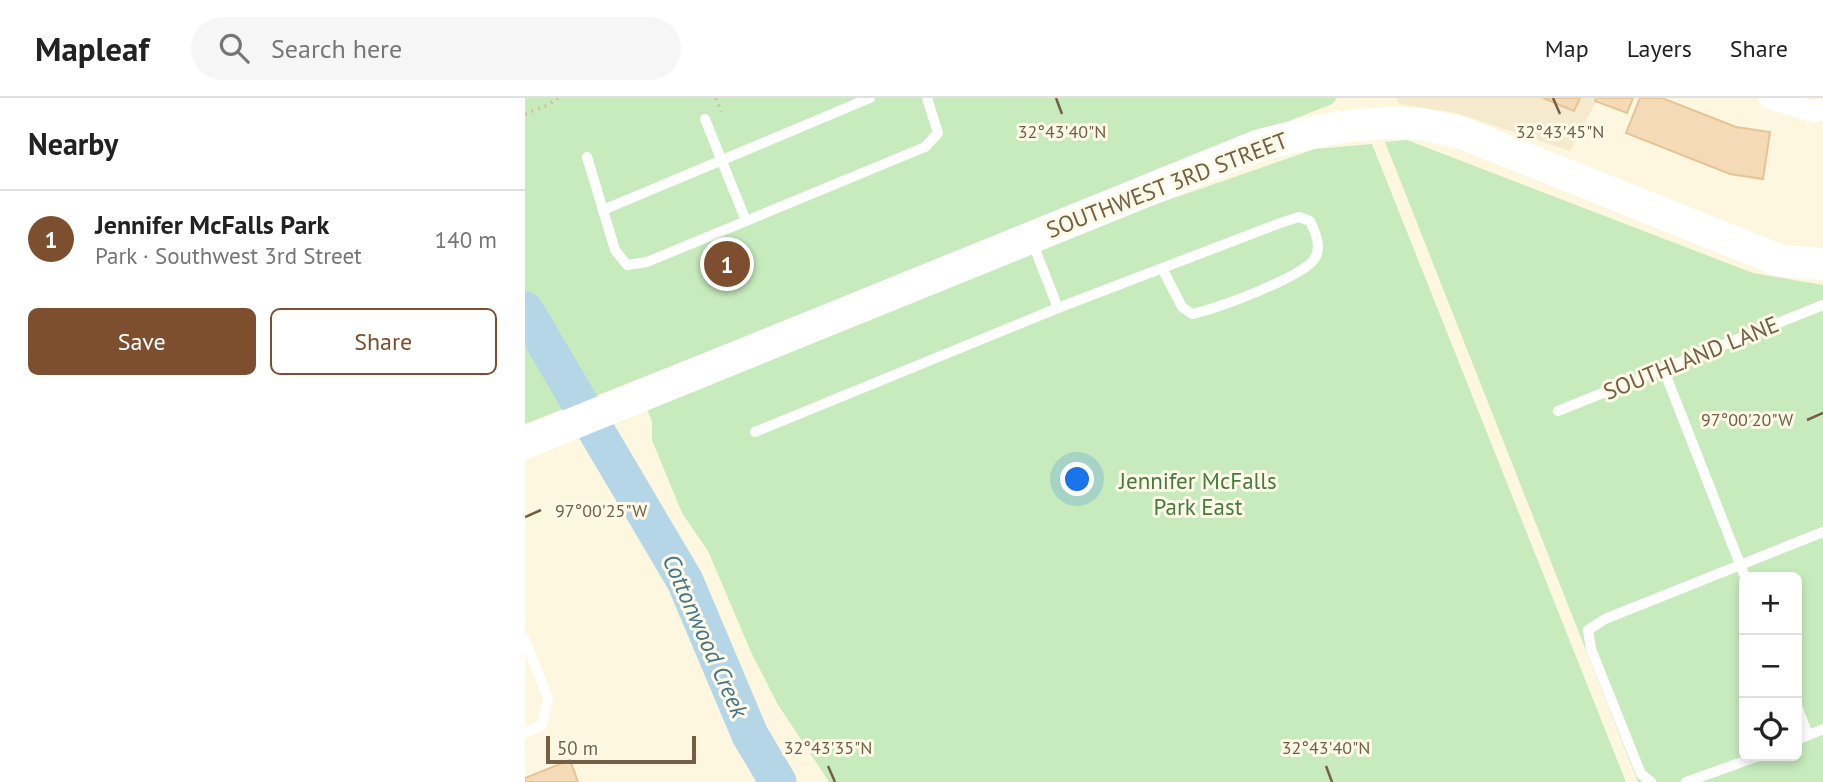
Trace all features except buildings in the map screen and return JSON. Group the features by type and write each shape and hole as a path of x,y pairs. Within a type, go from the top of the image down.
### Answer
{"street":[{"path":"1769,98 1794,108 1814,112 1823,109"},
{"name":"SOUTHWEST 3RD STREET","path":"526,442 1257,146 1305,133 1370,110 1462,133 1781,261 1823,264"}],"lane":[{"path":"603,210 870,98"},
{"path":"587,156 615,250 627,265 647,262 925,147 938,133 927,98"},
{"path":"705,119 746,221"},
{"path":"755,432 1058,308 1162,268 1299,217 1310,221 1318,239 1316,257 1302,271 1211,311 1192,314 1182,307 1162,268"},
{"path":"1030,237 1058,308"},
{"name":"SOUTHLAND LANE","path":"1558,411 1823,305"},
{"path":"1663,368 1743,572"},
{"path":"1651,782 1641,774 1591,649 1588,630 1605,619 1823,532"},
{"path":"525,639 548,699 542,725 525,733"},
{"path":"1802,719 1808,735"},
{"path":"1802,738 1823,729"},
{"path":"1686,782 1745,761"}],"path":[{"path":"525,114 558,98"},
{"path":"716,98 721,112"}],"shaded area":[{"path":"1397,98 1598,98 1570,151 1456,113 1399,104"}],"green space":[{"path":"525,98 1337,98 1332,104 525,424"},
{"path":"1407,140 1753,273 1823,285 1823,782 1638,782 1385,142"},
{"name":"Jennifer McFalls Park East","path":"1372,144 1626,782 829,782 777,703 751,652 708,551 682,513 652,440 652,421 646,407 1070,234 1315,149"}],"waterway":[{"name":"Cottonwood Creek","path":"525,310 685,581 750,735 778,782"}],"place":[{"name":"Jennifer McFalls Park","path":"727,264"}]}
